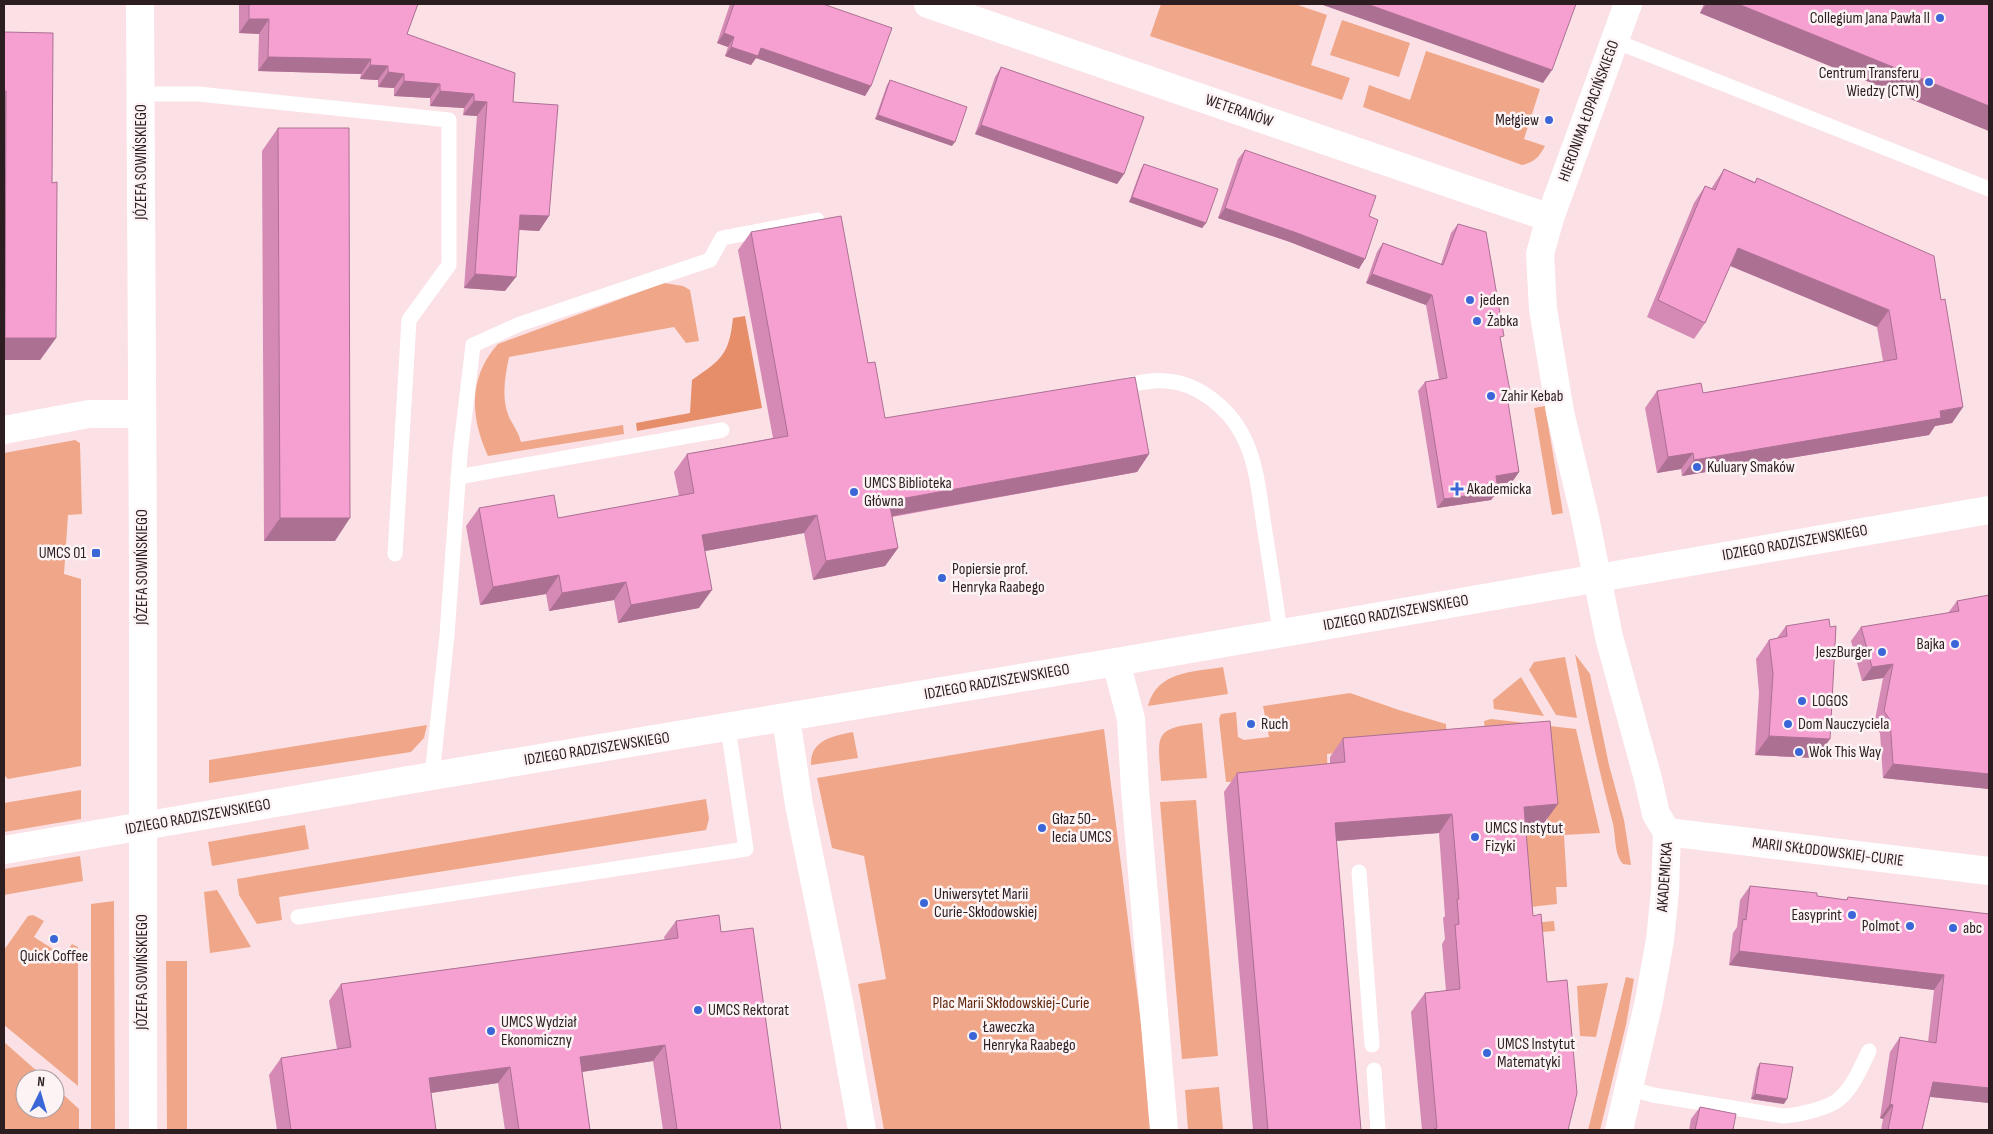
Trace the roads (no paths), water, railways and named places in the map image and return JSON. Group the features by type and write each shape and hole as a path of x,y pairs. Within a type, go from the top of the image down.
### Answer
{"street":[{"name":"JÓZEFA SOWIŃSKIEGO","path":"140,4 143,1130"},
{"name":"WETERANÓW","path":"928,4 1550,218"},
{"name":"HIERONIMA ŁOPACIŃSKIEGO","path":"1550,218 1628,4"},
{"name":"AKADEMICKA","path":"1550,218 1540,254 1543,309 1560,412 1585,517 1609,637 1656,814 1667,832 1665,891 1660,940 1649,1002 1619,1130"},
{"path":"4,430 89,414 142,414"},
{"name":"IDZIEGO RADZISZEWSKIEGO","path":"4,850 432,776 1116,662 1280,632 1596,579 1681,562 1989,510"},
{"path":"1116,662 1131,719 1135,790 1164,1130"},
{"path":"786,718 803,820 839,1001 862,1130"},
{"name":"MARII SKŁODOWSKIEJ-CURIE","path":"1667,832 1989,871"}],"lane":[{"path":"1615,41 1989,189"},
{"path":"140,94 198,94 450,120 449,265 409,320 395,554"},
{"path":"432,776 447,635 458,476 473,344 520,324 710,260 722,238 817,220"},
{"path":"1105,389 1167,381 1184,385 1205,394 1222,408 1242,433 1253,460 1259,490 1280,632"},
{"path":"458,476 722,430"},
{"path":"298,917 746,848 728,728"},
{"path":"1359,872 1372,1046"},
{"path":"1628,1088 1653,1095 1783,1116 1800,1115 1838,1101 1854,1080 1869,1051"},
{"path":"1374,1070 1378,1130"}],"place":[{"name":"Collegium Jana Pawła II","path":"1940,18"},
{"name":"Centrum Transferu Wiedzy (CTW)","path":"1929,82"},
{"name":"Mełgiew","path":"1549,120"},
{"name":"jeden","path":"1470,300"},
{"name":"Żabka","path":"1477,321"},
{"name":"Zahir Kebab","path":"1491,396"},
{"name":"Kuluary Smaków","path":"1697,467"},
{"name":"Akademicka","path":"1457,489"},
{"name":"UMCS Biblioteka Główna","path":"854,492"},
{"name":"UMCS 01","path":"96,553"},
{"name":"Popiersie prof. Henryka Raabego","path":"942,578"},
{"name":"Bajka","path":"1955,644"},
{"name":"JeszBurger","path":"1882,652"},
{"name":"LOGOS","path":"1802,701"},
{"name":"Ruch","path":"1251,724"},
{"name":"Dom Nauczyciela","path":"1788,724"},
{"name":"Wok This Way","path":"1799,752"},
{"name":"Głaz 50- lecia UMCS","path":"1042,828"},
{"name":"UMCS Instytut Fizyki","path":"1475,837"},
{"name":"Uniwersytet Marii Curie-Skłodowskiej","path":"924,903"},
{"name":"Easyprint","path":"1852,915"},
{"name":"Polmot","path":"1910,926"},
{"name":"abc","path":"1953,928"},
{"name":"Quick Coffee","path":"54,939"},
{"name":"UMCS Rektorat","path":"698,1010"},
{"name":"UMCS Wydział Ekonomiczny","path":"491,1031"},
{"name":"Ławeczka Henryka Raabego","path":"973,1036"},
{"name":"UMCS Instytut Matematyki","path":"1487,1053"}],"park label":[{"name":"Plac Marii Skłodowskiej-Curie","path":"1011,1003"}]}
